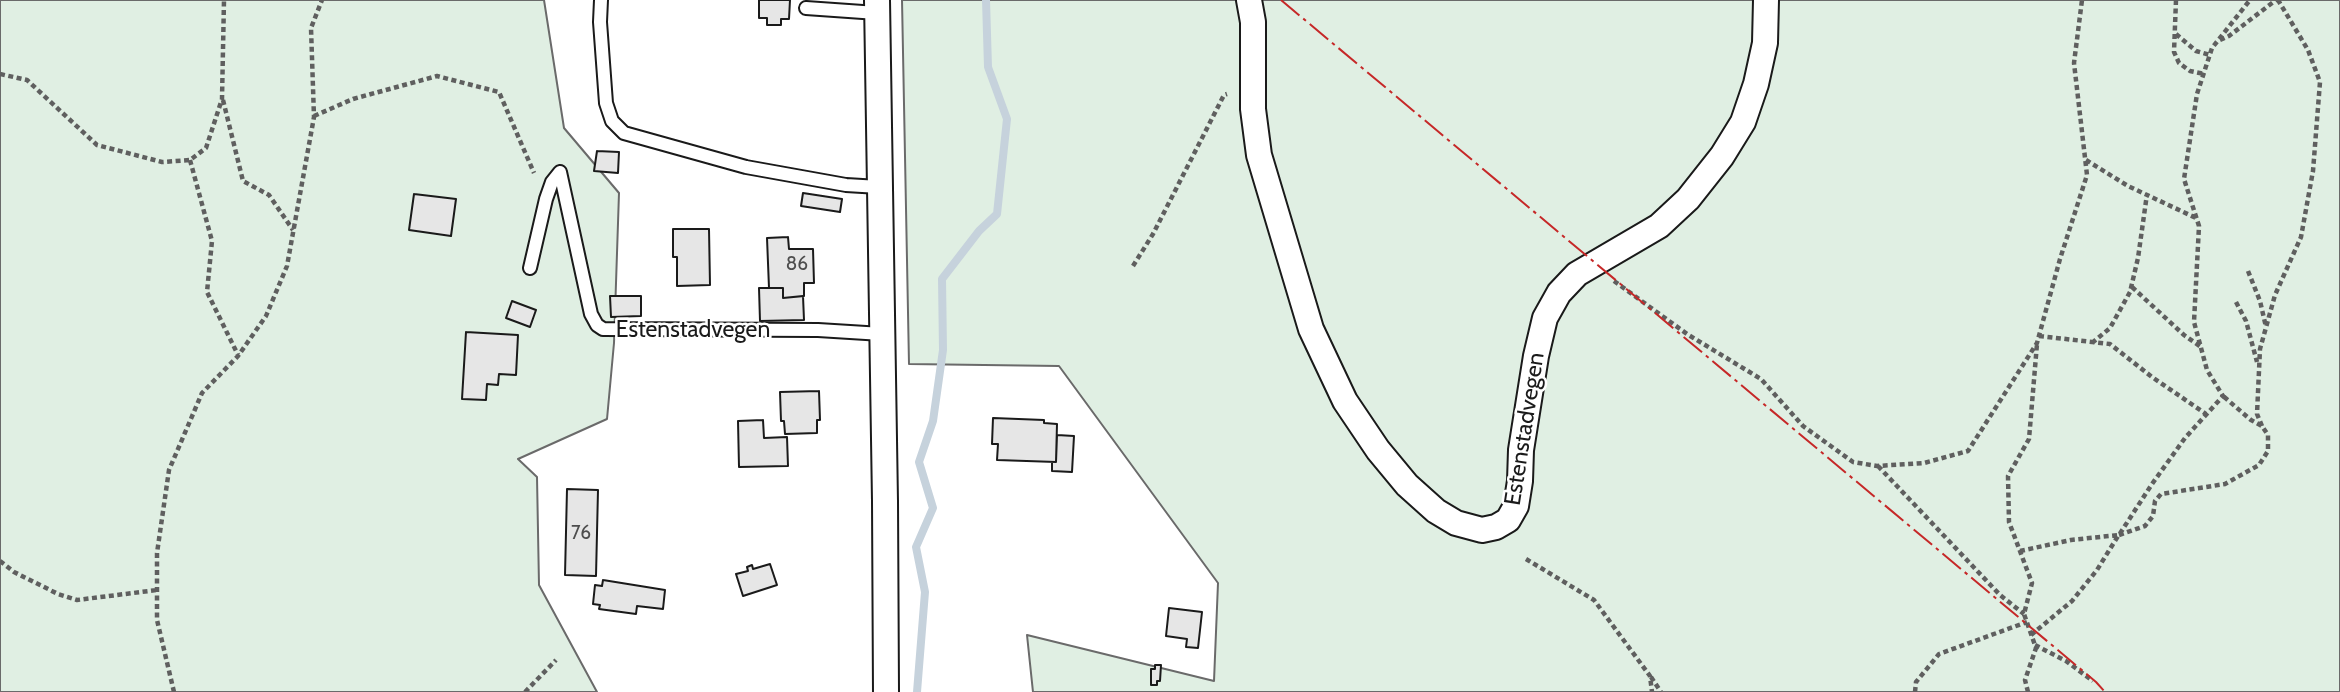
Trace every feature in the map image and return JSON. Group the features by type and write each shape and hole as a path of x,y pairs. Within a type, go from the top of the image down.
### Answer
{"street":[{"name":"Estenstadvegen","path":"1249,0 1253,22 1253,109 1262,165 1311,329 1345,401 1377,450 1407,485 1436,511 1456,523 1482,530 1496,527 1508,520 1516,506 1521,450 1545,318 1559,293 1577,274 1659,226 1688,199 1722,156 1742,122 1756,84 1765,43 1766,0"},
{"path":"877,7 886,692"}],"lane":[{"path":"601,0 606,103 612,121 624,133 746,167 846,185 879,187"},
{"path":"806,8 877,7"},
{"name":"Estenstadvegen","path":"530,268 546,199 552,182 560,172 591,314 597,326 603,329 818,330 882,334"}],"path":[{"path":"224,0 222,99 243,181 269,195 294,231"},
{"path":"174,692 157,620 157,553 170,470 202,393 238,356 267,316 287,266 314,117 311,28 322,0"},
{"path":"2024,614 2032,583 2010,522 2008,476 2029,439 2037,343 2087,175 2074,63 2082,0"},
{"path":"2176,0 2174,52 2179,63 2190,71 2204,74"},
{"path":"2250,0 2210,55 2197,94 2184,179 2199,226 2194,322 2207,370 2223,396 2262,426"},
{"path":"2020,551 2071,540 2118,536 2145,526 2153,516 2155,501 2161,495 2225,484 2259,465 2268,451 2268,435 2257,415 2260,349 2275,295 2301,237 2313,171 2320,82 2308,50 2277,0 2229,36 2218,41"},
{"path":"2176,34 2196,51 2210,55"},
{"path":"0,74 27,80 97,145 162,162 190,160 206,148 222,99"},
{"path":"314,117 353,99 437,76 499,92 546,199"},
{"path":"1133,266 1153,234 1224,95 1253,82"},
{"path":"190,160 212,241 207,292 238,356"},
{"path":"2086,160 2128,186 2196,219"},
{"path":"2092,343 2110,328 2131,286 2147,194"},
{"path":"1591,266 1687,334 1761,379 1803,426 1853,461 1877,466 1924,463 1968,451 2037,343"},
{"path":"2248,271 2260,301 2266,328"},
{"path":"2131,286 2184,335 2201,347"},
{"path":"2236,302 2246,321 2258,370"},
{"path":"2039,336 2110,344 2206,414"},
{"path":"2032,635 2072,601 2097,570 2158,474 2185,438 2223,396"},
{"path":"1877,466 2000,595 2024,614 2036,648 2025,680 2028,692"},
{"path":"1526,559 1594,600 1661,692"},
{"path":"0,561 14,572 76,600 157,590"},
{"path":"1915,692 1916,682 1939,654 2027,621"},
{"path":"2035,645 2066,661 2093,681"},
{"path":"524,692 556,660"},
{"path":"1650,676 1652,692"}],"green space":[{"path":"0,0 544,0 564,128 619,193 614,343 607,419 518,459 537,477 539,585 597,692 0,692"},
{"path":"902,0 2340,0 2340,692 1033,692 1027,635 1214,681 1218,583 1059,366 909,364"}],"building":[{"path":"759,0 790,0 789,19 781,19 781,25 767,25 767,18 759,18"},
{"path":"597,151 619,152 618,173 594,171"},
{"path":"803,193 842,199 840,212 801,206"},
{"path":"414,194 456,199 451,236 409,230"},
{"path":"673,229 709,229 710,285 677,286"},
{"path":"788,237 789,249 813,249 814,283 804,283 804,296 783,298 783,288 769,288 767,238"},
{"path":"759,288 783,288 783,298 803,296 804,320 760,321"},
{"path":"610,296 641,296 641,316 611,317"},
{"path":"512,301 536,310 530,327 506,318"},
{"path":"466,332 518,335 516,375 499,374 498,385 487,384 486,400 462,399"},
{"path":"819,391 820,420 817,420 817,433 785,434 784,421 781,421 780,392"},
{"path":"993,418 1044,420 1044,423 1057,424 1056,462 997,460 998,444 992,444"},
{"path":"763,420 764,438 787,437 788,466 739,467 738,421"},
{"path":"1057,435 1074,436 1072,472 1052,471 1052,462 1056,462"},
{"path":"567,489 598,490 596,576 565,575"},
{"path":"770,564 777,585 743,596 736,574 748,571 747,567 752,565 753,569"},
{"path":"603,580 665,590 663,609 637,606 636,614 599,609 600,605 593,604 595,585 602,586"},
{"path":"1169,608 1202,612 1198,648 1186,647 1187,639 1166,636"},
{"path":"1155,665 1161,665 1160,681 1157,681 1157,685 1151,685 1151,669 1155,669"}],"waterway":[{"path":"917,692 925,592 916,547 933,508 919,462 933,421 943,350 942,279 979,231 997,214 1007,119 988,67 986,0"}],"power":[{"path":"1281,0 2105,692"}]}
